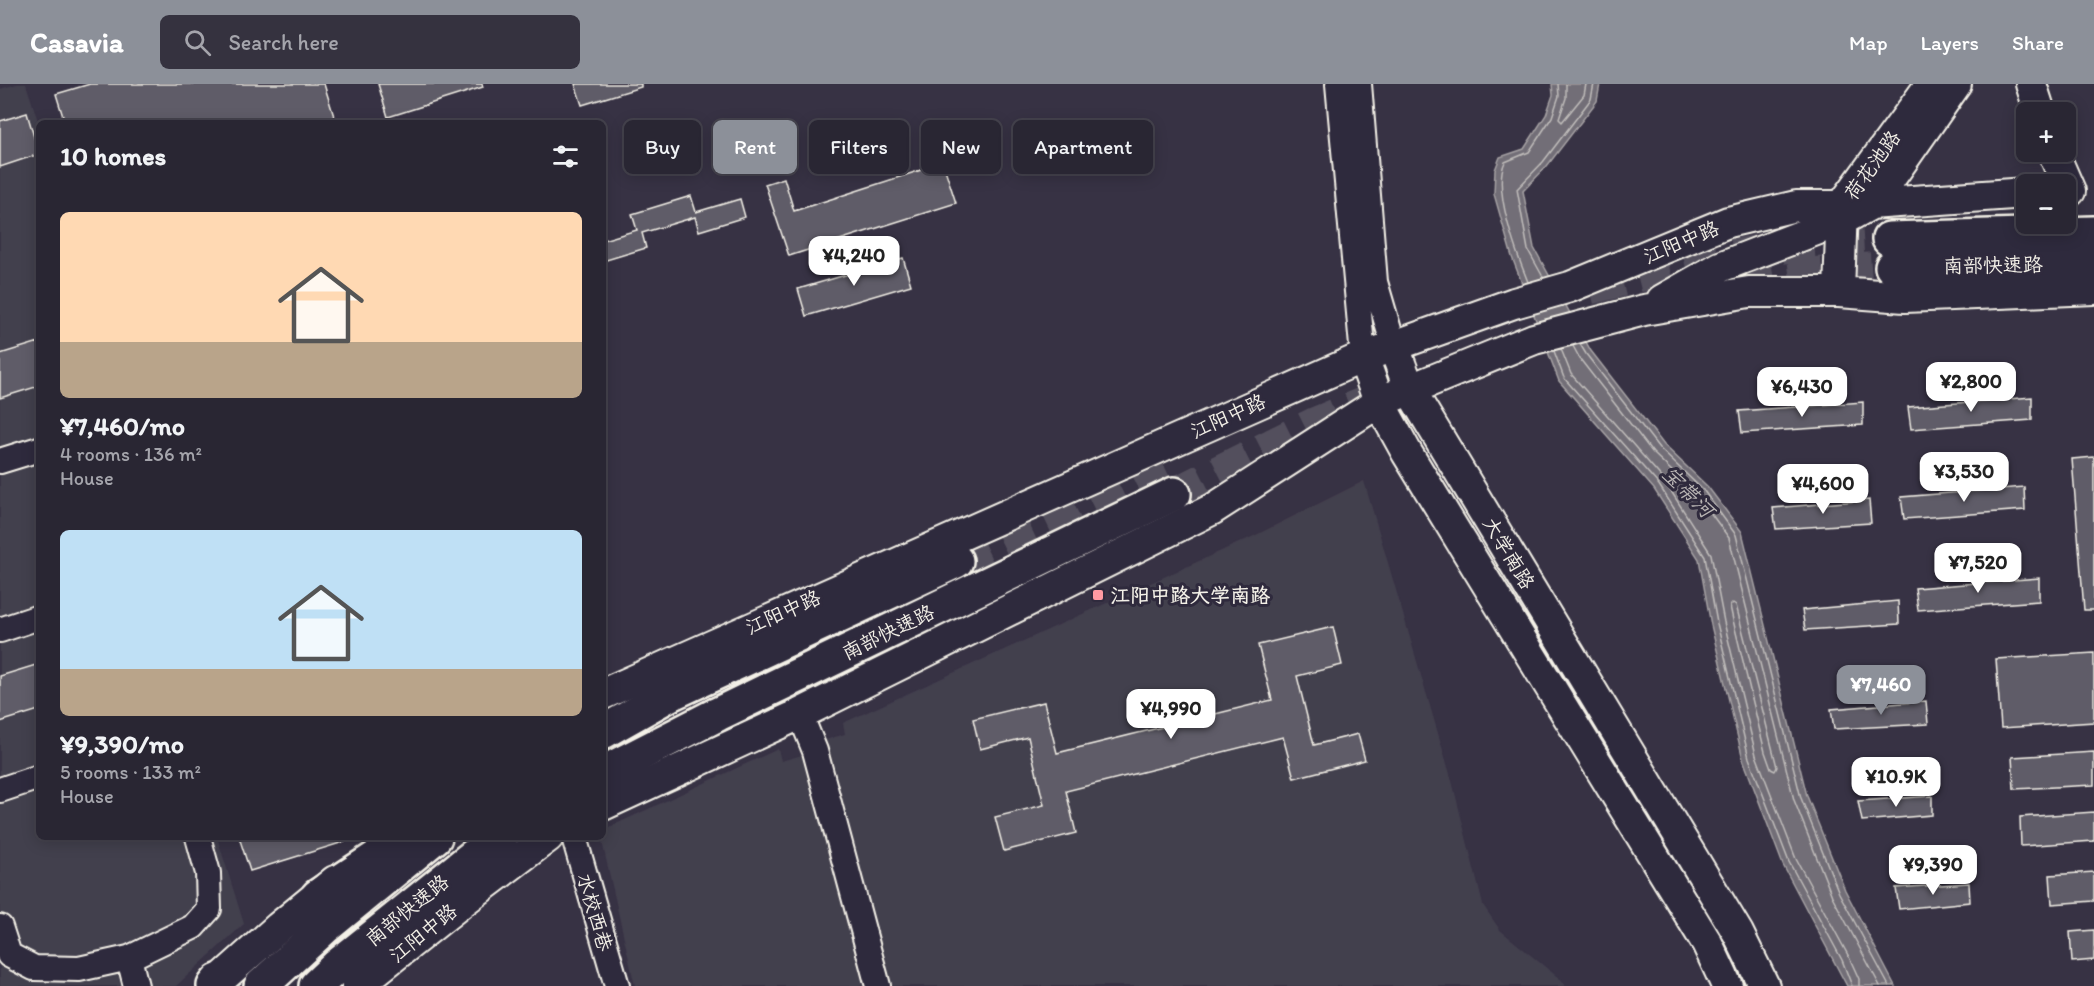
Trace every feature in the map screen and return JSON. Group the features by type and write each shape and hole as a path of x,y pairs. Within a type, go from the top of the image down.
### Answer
{"highway":[{"name":"南部快速路","path":"2094,233 1890,253 2094,263"},
{"name":"南部快速路","path":"606,771 718,714 1174,494"},
{"name":"南部快速路","path":"606,730 672,693 956,561"},
{"path":"606,795 658,758 884,645 940,607"},
{"path":"606,717 672,693"},
{"path":"318,896 403,840"},
{"name":"南部快速路","path":"261,986 324,928 431,840"},
{"name":"南部快速路","path":"316,986 338,965 497,840"}],"main road":[{"name":"荷花池路","path":"1839,292 1842,213 1931,84"},
{"name":"荷花池路","path":"1873,203 1956,84"},
{"path":"2031,84 2037,102"},
{"name":"江阳中路","path":"1644,310 1720,267 1842,213 1873,203 2016,194"},
{"name":"江阳中路","path":"606,692 1363,357 1515,303 1570,287 1728,222 1796,206 1842,213"},
{"name":"江阳中路","path":"606,804 800,714 1213,509 1379,402 1534,339 1644,310 1749,292 1839,292 1905,297 2094,289"},
{"name":"大学南路","path":"1394,347 1409,388 1738,933 1764,986"},
{"name":"大学南路","path":"1363,357 1379,402 1407,453 1707,943 1727,986"},
{"path":"215,984 279,927 384,840"},
{"name":"江阳中路","path":"357,986 544,840"}],"street":[{"name":"大学南路","path":"1338,84 1363,357"},
{"name":"大学南路","path":"1359,84 1375,282 1394,347"},
{"path":"0,461 36,450"},
{"path":"0,630 36,618"},
{"path":"800,714 815,751 878,986"},
{"path":"0,790 36,778"},
{"path":"0,927 9,955 34,968 79,969 129,958 194,927 209,909 208,873 199,840"},
{"name":"水校西巷","path":"575,840 617,986"},
{"path":"129,958 136,986"}],"shaded area":[{"path":"26,84 38,120 36,840 218,840 244,924 176,986 0,986 0,89"},
{"path":"1364,481 1452,781 1483,905 1500,930 1560,979 1565,986 635,986 602,840 606,840 606,829 778,749 781,761 827,748 825,740 845,734 843,723 1254,536"}],"water":[{"name":"宝带河","path":"1552,84 1600,84 1597,101 1547,166 1523,191 1534,248 1591,351 1664,445 1708,487 1742,532 1807,796 1845,890 1895,986 1847,986 1783,865 1743,759 1711,625 1699,559 1654,489 1559,381 1512,257 1494,194 1495,170 1500,157 1524,149 1546,115 1553,95"}],"building":[{"path":"90,84 324,84 335,120 64,120 56,94"},
{"path":"378,84 482,84 483,87 388,117"},
{"path":"575,84 641,84 641,87 582,105"},
{"path":"27,113 36,144 36,155 0,167 0,121"},
{"path":"921,170 921,174 947,174 956,203 789,256 765,184 784,178 794,211"},
{"path":"691,196 696,212 740,199 745,217 699,231 695,217 642,233 646,248 606,260 606,239 637,230 632,214"},
{"path":"903,258 911,285 806,316 798,289"},
{"path":"36,343 36,387 0,398 0,354"},
{"path":"2032,397 2032,420 1911,429 1908,407"},
{"path":"1863,402 1863,425 1742,433 1739,411"},
{"path":"2094,457 2094,610 2084,610 2072,459"},
{"path":"2024,487 2025,510 1904,519 1901,497"},
{"path":"1869,500 1871,523 1776,529 1773,508"},
{"path":"2039,578 2039,601 1918,610 1915,588"},
{"path":"1898,601 1899,624 1805,630 1802,610"},
{"path":"1333,627 1342,665 1297,676 1314,745 1358,734 1365,760 1294,778 1283,737 1066,791 1076,833 1004,851 995,817 1044,805 1028,737 980,749 973,719 1044,702 1057,753 1272,700 1258,645"},
{"path":"2094,653 2094,722 2001,728 1996,659"},
{"path":"36,665 36,711 0,722 0,676"},
{"path":"1926,701 1928,724 1834,729 1831,709"},
{"path":"2094,752 2094,785 2014,789 2012,757"},
{"path":"1932,796 1932,815 1862,821 1858,801"},
{"path":"2094,812 2094,841 2021,846 2020,817"},
{"path":"240,840 350,840 250,871"},
{"path":"2094,872 2094,901 2052,904 2050,875"},
{"path":"1969,883 1970,902 1899,909 1896,888"},
{"path":"2094,930 2094,960 2072,962 2070,932"}],"tunnel":[{"path":"1590,288 1700,261 1797,245 1889,239"},
{"path":"1741,283 1797,275 1892,267"},
{"path":"1174,494 1314,424 1362,404"},
{"path":"956,561 1169,458"}],"place":[{"name":"江阳中路大学南路","path":"1098,595"}]}
